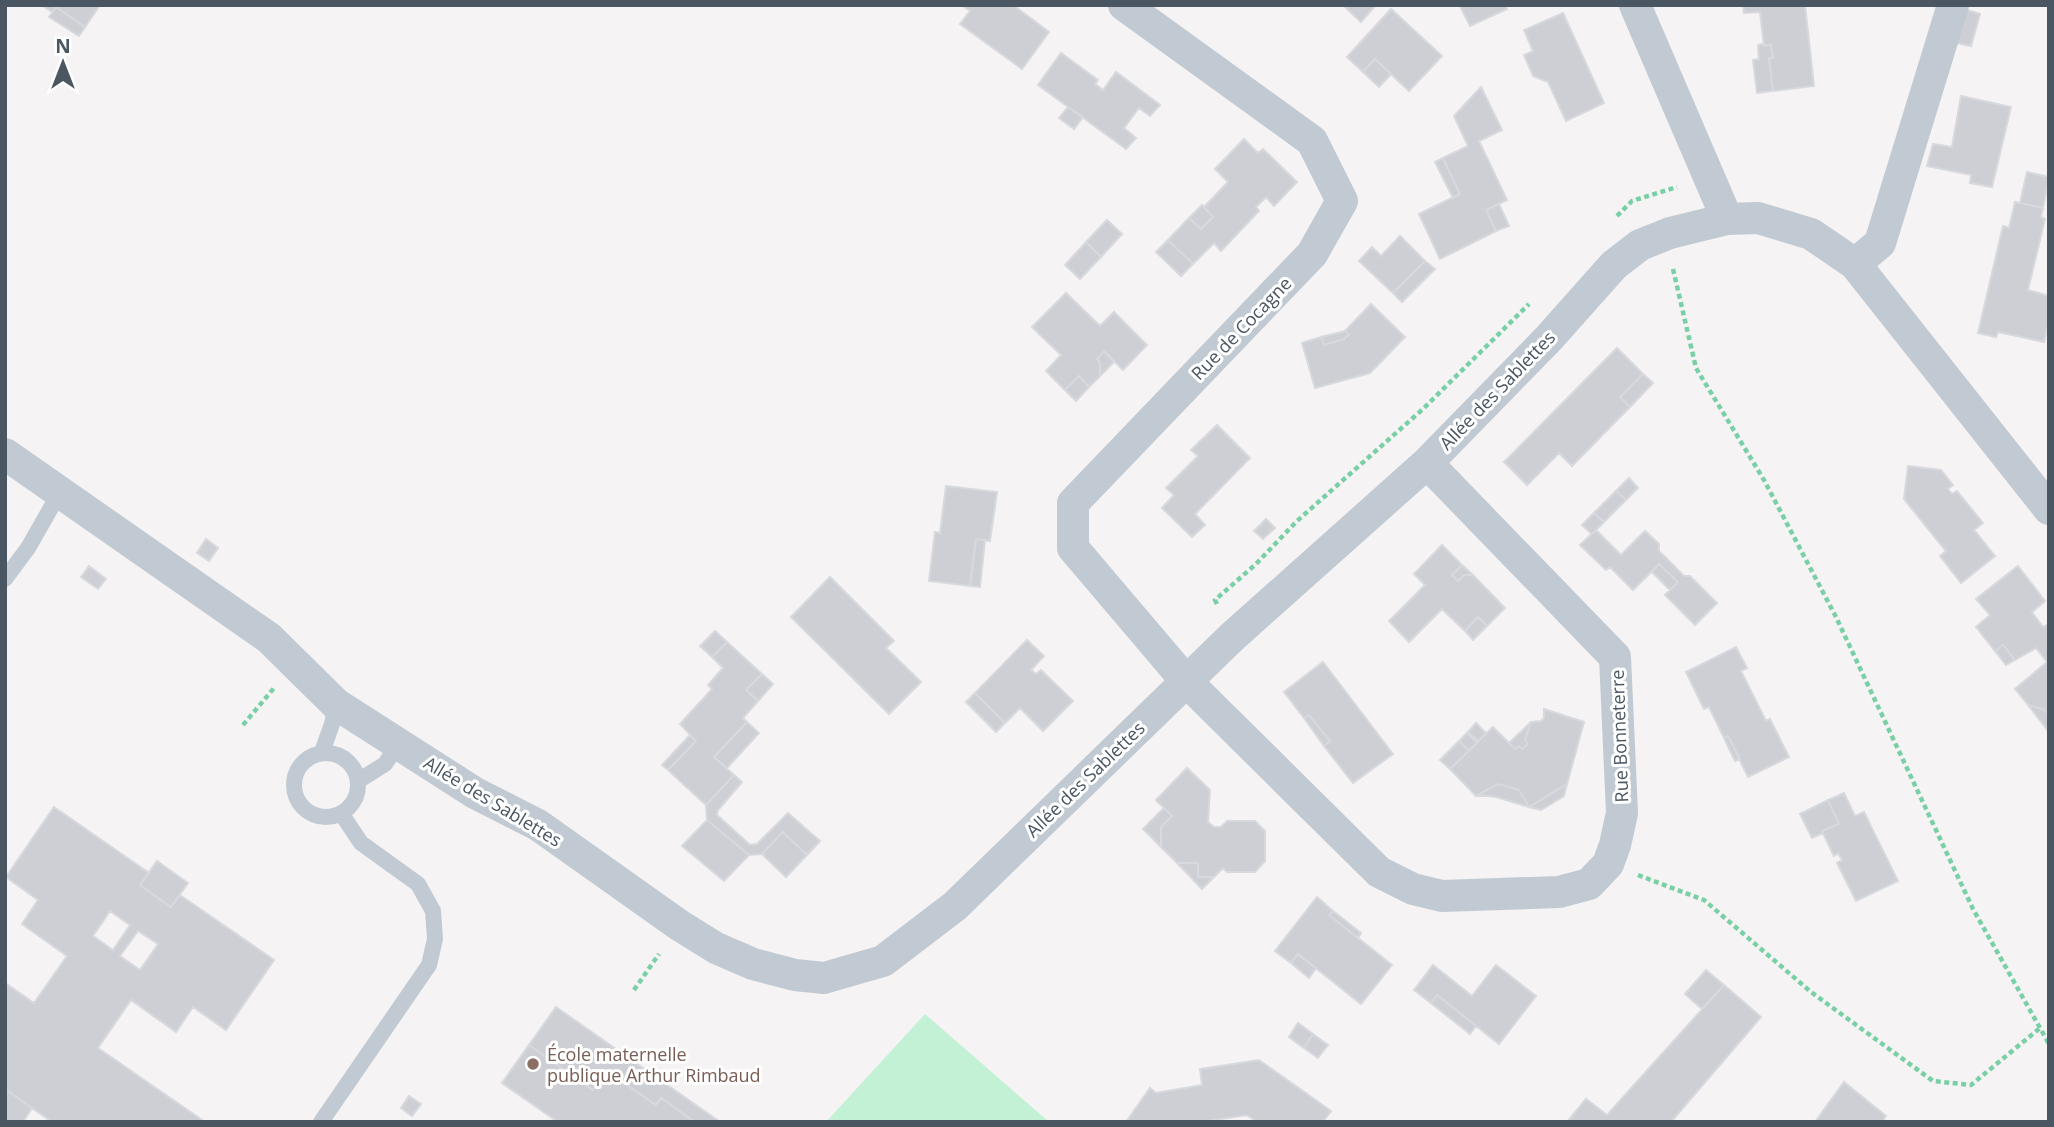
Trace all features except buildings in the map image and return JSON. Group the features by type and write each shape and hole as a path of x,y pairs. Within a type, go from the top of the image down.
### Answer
{"street":[{"name":"Rue de Cocagne","path":"1124,5 1312,141 1342,201 1312,254 1073,503 1073,548 1186,681"},
{"path":"1634,5 1727,219"},
{"path":"1855,264 1880,243 1953,5"},
{"name":"Allée des Sablettes","path":"5,454 270,638 336,704 475,793 538,825 679,925 716,948 753,964 794,975 824,978 883,961 954,906 1232,637 1427,463 1549,338 1614,265 1640,245 1670,233 1727,219 1758,218 1811,234 1855,264 2039,475 2049,509"},
{"name":"Rue Bonneterre","path":"1427,463 1615,657 1622,813 1608,864"},
{"path":"1186,681 1379,872 1413,889 1442,896 1559,892 1589,884 1608,864"}],"lane":[{"path":"5,579 11,559 60,492"},
{"path":"322,752 336,704"},
{"path":"358,781 385,764 398,743"},
{"path":"322,752 335,754 346,760 354,769 358,781 351,805 341,813 329,817 316,816 305,810 297,800 293,788 300,765 310,756 322,752"},
{"path":"321,1122 429,965 435,939 433,911 418,884 360,843 341,813"}],"path":[{"path":"1670,233 1673,268 1696,368 1764,480 1836,617 1973,909 2049,1044"},
{"path":"243,725 266,695 297,666"},
{"path":"1608,864 1704,900 1811,992 1933,1081 1971,1085 2040,1028"},
{"path":"634,990 679,925"}],"green space":[{"path":"925,1014 1049,1122 826,1122"}],"place":[{"name":"École maternelle publique Arthur Rimbaud","path":"533,1064"}]}
